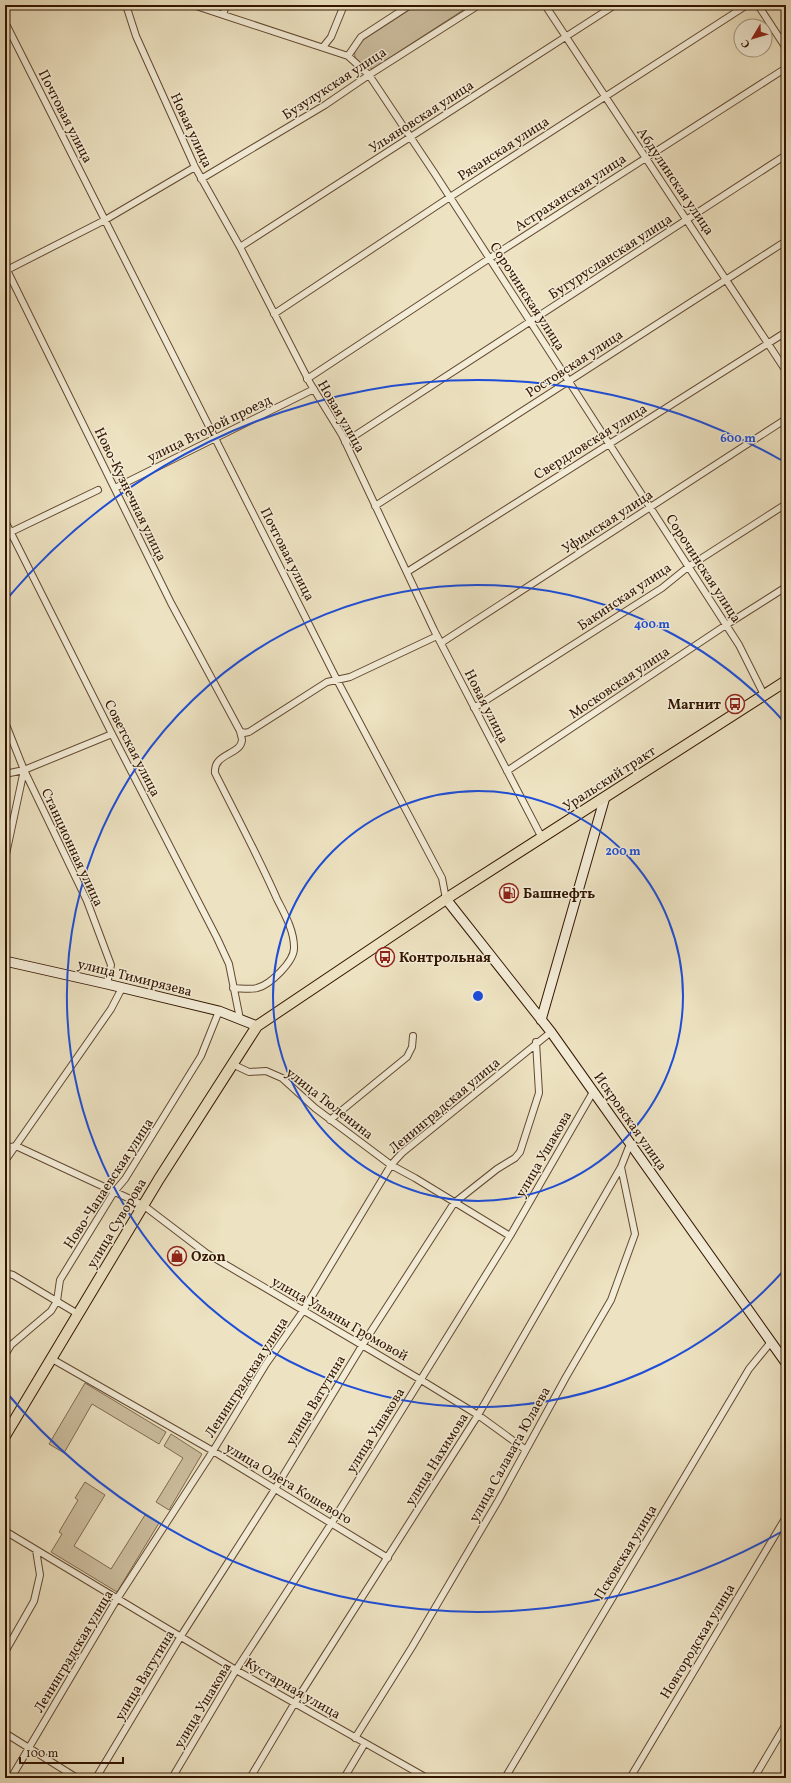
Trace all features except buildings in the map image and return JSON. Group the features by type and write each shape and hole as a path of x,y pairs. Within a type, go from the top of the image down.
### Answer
{"main road":[{"name":"Уральский тракт","path":"257,1026 446,899 786,680"},
{"path":"541,1020 605,797"},
{"name":"Искровская улица","path":"446,899 550,1032 786,1363"},
{"name":"улица Тимирязева","path":"5,961 219,1011 257,1026"},
{"name":"улица Суворова","path":"5,1436 143,1205 257,1026"}],"street":[{"name":"Новая улица","path":"126,5 136,36 195,167 240,247 307,379 346,442 437,636 542,838"},
{"name":"Сорочинская улица","path":"193,5 348,56 369,75 490,258 739,645 764,695"},
{"path":"223,15 226,5"},
{"path":"323,47 331,37 344,5"},
{"name":"Бузулукская улица","path":"348,56 361,37 410,5"},
{"name":"Бузулукская улица","path":"201,179 325,105 479,5"},
{"name":"Абдулинская улица","path":"545,5 786,371"},
{"name":"Ульяновская улица","path":"240,247 615,5"},
{"name":"Рязанская улица","path":"274,314 450,197 747,5"},
{"path":"758,5 786,48"},
{"name":"Почтовая улица","path":"5,22 337,680 442,878 446,899"},
{"name":"Астраханская улица","path":"307,379 490,258 786,68"},
{"name":"Бугурусланская улица","path":"346,442 786,156"},
{"path":"6,269 105,220 195,167"},
{"name":"Ростовская улица","path":"376,506 786,241"},
{"name":"Ново-Кузнечная улица","path":"6,269 116,488 171,603 240,731"},
{"name":"Свердловская улица","path":"407,572 786,332"},
{"name":"улица Второй проезд","path":"116,488 314,389"},
{"name":"Уфимская улица","path":"441,643 786,418"},
{"path":"11,532 98,490"},
{"name":"Бакинская улица","path":"474,708 662,588 688,567 786,504"},
{"name":"Советская улица","path":"5,521 217,938 229,964 240,1018"},
{"name":"Московская улица","path":"507,771 726,625 786,587"},
{"path":"233,988 257,988 264,985 281,971 292,959 294,947 290,928 257,855 215,773 217,762 239,746 242,740 240,731 244,733 249,732 327,682 350,677 437,636"},
{"name":"Станционная улица","path":"5,722 24,770 87,901 111,965 107,984"},
{"path":"5,774 24,770 112,734"},
{"path":"5,859 24,770"},
{"path":"5,1161 111,1009 122,988"},
{"name":"Ново-Чапаевская улица","path":"57,1301 60,1280 114,1192 125,1179 202,1056 219,1011"},
{"name":"Ленинградская улица","path":"11,1778 117,1599 213,1451 266,1364 303,1311 391,1165 402,1153 550,1032"},
{"path":"330,1120 407,1057 412,1047 413,1036"},
{"name":"улица Ватутина","path":"96,1778 181,1636 275,1489 363,1344 454,1203 497,1169 515,1158 520,1152 539,1093 536,1042"},
{"name":"улица Тюленина","path":"232,1064 248,1072 266,1071 282,1078 330,1120 391,1165 510,1236"},
{"name":"улица Ушакова","path":"172,1778 236,1670 331,1524 510,1236 593,1092"},
{"name":"улица Нахимова","path":"250,1778 294,1704 478,1415 621,1167 630,1144"},
{"path":"5,1148 16,1146"},
{"name":"улица Ульяны Громовой","path":"16,1146 143,1205 206,1253 303,1311 363,1344 478,1415 526,1450"},
{"name":"улица Салавата Юлаева","path":"355,1738 412,1647 498,1501 566,1377 611,1300 636,1234 621,1167"},
{"path":"5,1273 13,1275 78,1314"},
{"path":"5,1355 11,1345 51,1311 57,1301"},
{"name":"Псковская улица","path":"505,1778 750,1369 771,1342"},
{"name":"улица Олега Кошевого","path":"52,1359 213,1451 388,1558"},
{"name":"Новгородская улица","path":"630,1778 786,1517"},
{"name":"Кустарная улица","path":"5,1531 294,1704 427,1778"},
{"path":"5,1652 34,1601 40,1575 36,1550"},
{"path":"754,1778 786,1724"},
{"path":"5,1733 77,1778"},
{"path":"344,1778 365,1743"}],"shaded area":[{"path":"417,5 471,5 372,69 356,59 355,52 360,42"},
{"path":"85,1383 166,1432 159,1444 92,1404 64,1453 49,1444"},
{"path":"171,1434 202,1454 169,1510 156,1502 183,1458 164,1446"},
{"path":"85,1482 105,1495 74,1546 111,1569 145,1515 159,1523 117,1592 51,1552 62,1534 59,1532 78,1500 75,1498"}],"place":[{"name":"Магнит","path":"735,704"},
{"name":"Башнефть","path":"509,893"},
{"name":"Контрольная","path":"385,957"},
{"name":"Ozon","path":"177,1256"}]}
